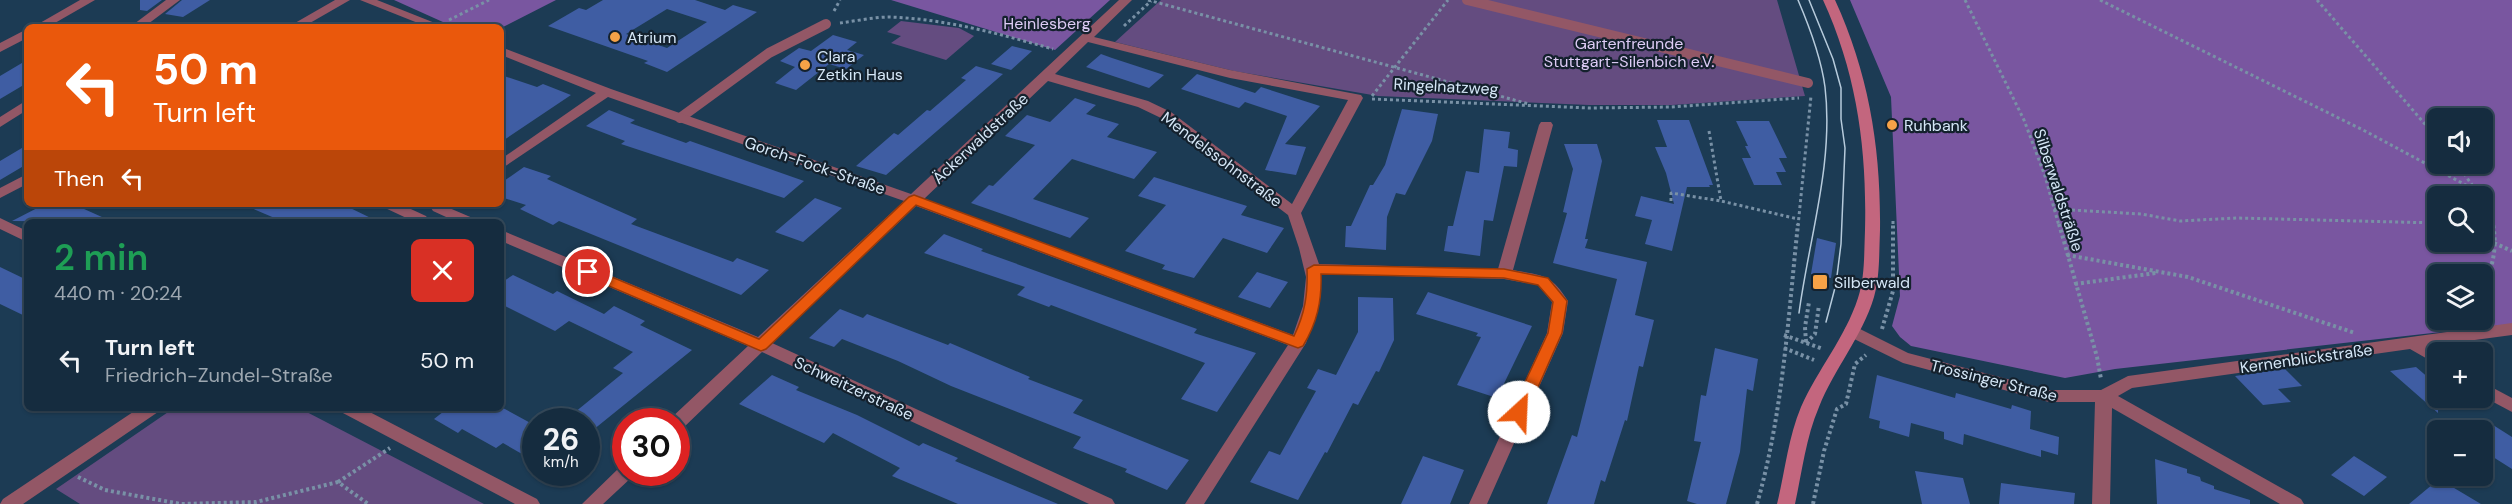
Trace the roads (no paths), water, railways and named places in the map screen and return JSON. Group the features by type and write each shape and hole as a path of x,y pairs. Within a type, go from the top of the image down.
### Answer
{"main road":[{"path":"1786,504 1809,409 1833,361 1852,331 1864,306 1870,283 1873,216 1871,156 1860,80 1847,38 1829,0"}],"street":[{"path":"45,24 89,0"},
{"path":"140,24 174,0"},
{"path":"300,24 344,0"},
{"path":"366,0 431,24"},
{"name":"Äckerwaldstraße","path":"690,411 1126,0"},
{"path":"0,48 24,35"},
{"name":"Mendelssohnstraße","path":"1085,38 1230,74 1359,102 1294,213"},
{"name":"Gorch-Fock-Straße","path":"504,52 606,92 914,200 1298,343"},
{"name":"Mendelssohnstraße","path":"1046,76 1143,104 1166,115 1294,213 1314,269 1315,295 1310,317 1298,343 1194,504"},
{"path":"504,163 606,92"},
{"path":"0,123 24,106"},
{"path":"1504,274 1546,125"},
{"path":"0,194 24,180"},
{"path":"394,207 417,219"},
{"path":"421,219 439,207"},
{"path":"443,207 465,219"},
{"path":"0,223 24,235"},
{"name":"Schweitzerstraße","path":"504,236 761,345 1106,504"},
{"path":"1314,269 1504,274 1543,281 1560,301 1555,333 1478,504"},
{"name":"Kernenblickstraße","path":"2104,396 2128,382 2512,329"},
{"name":"Trossinger Straße","path":"1852,331 1903,357 2049,396 2104,396 2147,418 2295,504"},
{"path":"2413,343 2427,352"},
{"path":"2493,395 2512,406"},
{"path":"2101,504 2104,396"},
{"path":"9,504 147,411"},
{"path":"352,411 531,504"},
{"path":"591,504 612,485"}],"lane":[{"path":"1467,0 1808,83"},
{"path":"680,118 787,42 803,32 826,24"}],"tram line":[{"path":"1798,0 1821,65 1827,115 1823,172 1799,313"},
{"path":"1809,0 1833,59 1841,88 1841,119 1845,148 1841,244 1836,284 1826,322"}],"place":[{"name":"Atrium","path":"615,37"},
{"name":"Clara Zetkin Haus","path":"805,65"},
{"name":"Ruhbank","path":"1892,125"},
{"name":"Silberwald","path":"1820,282"}],"park label":[{"name":"Heinlesberg","path":"1047,23"},
{"name":"Gartenfreunde Stuttgart-Silenbich e.V.","path":"1629,52"}]}
